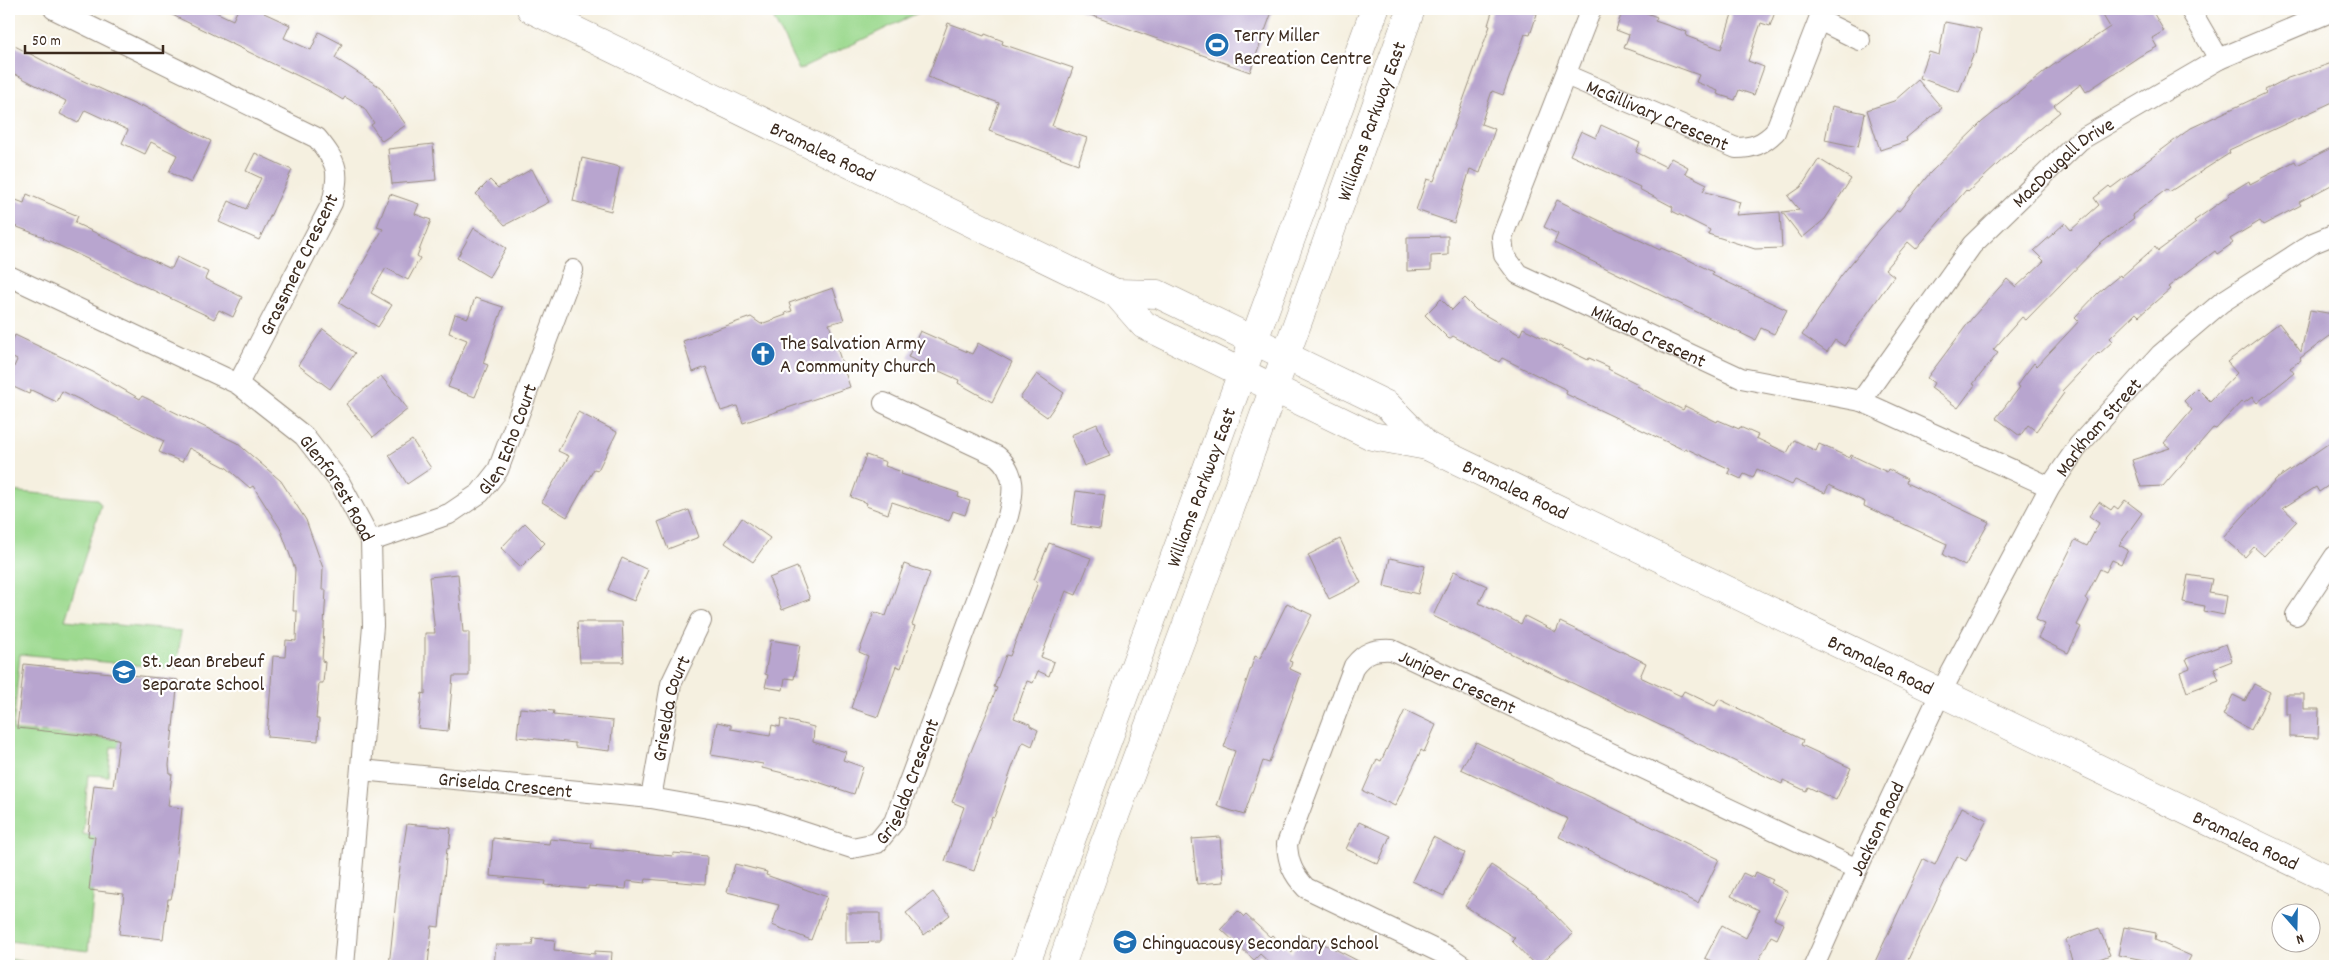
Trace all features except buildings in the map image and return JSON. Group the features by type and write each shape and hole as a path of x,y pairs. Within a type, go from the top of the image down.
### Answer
{"main road":[{"name":"Bramalea Road","path":"531,9 1116,293 1144,325 1274,389 1372,436 1427,446 2335,882"},
{"name":"Williams Parkway East","path":"1025,966 1375,9"},
{"name":"Williams Parkway East","path":"1061,966 1101,853 1274,389 1410,9"},
{"name":"Bramalea Road","path":"1116,293 1158,294 1387,405 1427,446"}],"street":[{"name":"Grassmere Crescent","path":"54,9 317,138 330,154 338,179 332,203 238,384"},
{"name":"Mikado Crescent","path":"1590,9 1502,237 1504,254 1511,267 1518,274 1741,378 1861,401 2050,487"},
{"path":"2190,9 2219,59"},
{"name":"MacDougall Drive","path":"1861,401 1972,245 2080,140 2219,59 2335,10"},
{"name":"McGillivary Crescent","path":"1566,75 1736,148 1756,146 1765,142 1775,132 1821,15 1860,40"},
{"name":"Markham Street","path":"1941,692 2050,487 2079,445 2162,354 2222,302 2313,243 2335,234"},
{"name":"Glen Echo Court","path":"371,541 449,514 480,493 498,470 573,270"},
{"name":"Glenforest Road","path":"9,276 238,384 304,436 339,481 371,541 373,626 344,966"},
{"name":"Griselda Crescent","path":"361,770 651,798 754,816 852,848 877,843 894,822 1008,516 1014,494 1011,474 1005,463 997,456 884,403"},
{"path":"2296,615 2335,556"},
{"name":"Griselda Court","path":"651,798 671,684 701,621"},
{"name":"Juniper Crescent","path":"1462,966 1450,957 1306,888 1295,877 1290,866 1287,844 1354,666 1363,655 1379,649 1392,650 1857,869"},
{"name":"Jackson Road","path":"1814,966 1857,869 1941,692"}],"green space":[{"path":"769,9 926,9 799,70"},
{"path":"9,491 97,499 101,505 65,620 181,631 177,669 20,654 13,730 136,741 136,749 111,747 108,776 88,775 83,834 99,836 88,951 9,941"},
{"path":"9,959 48,966 9,966"}],"place":[{"name":"Terry Miller Recreation Centre","path":"1217,45"},
{"name":"The Salvation Army A Community Church","path":"763,354"},
{"name":"St. Jean Brebeuf Separate School","path":"124,672"},
{"name":"Chinguacousy Secondary School","path":"1125,942"}]}
